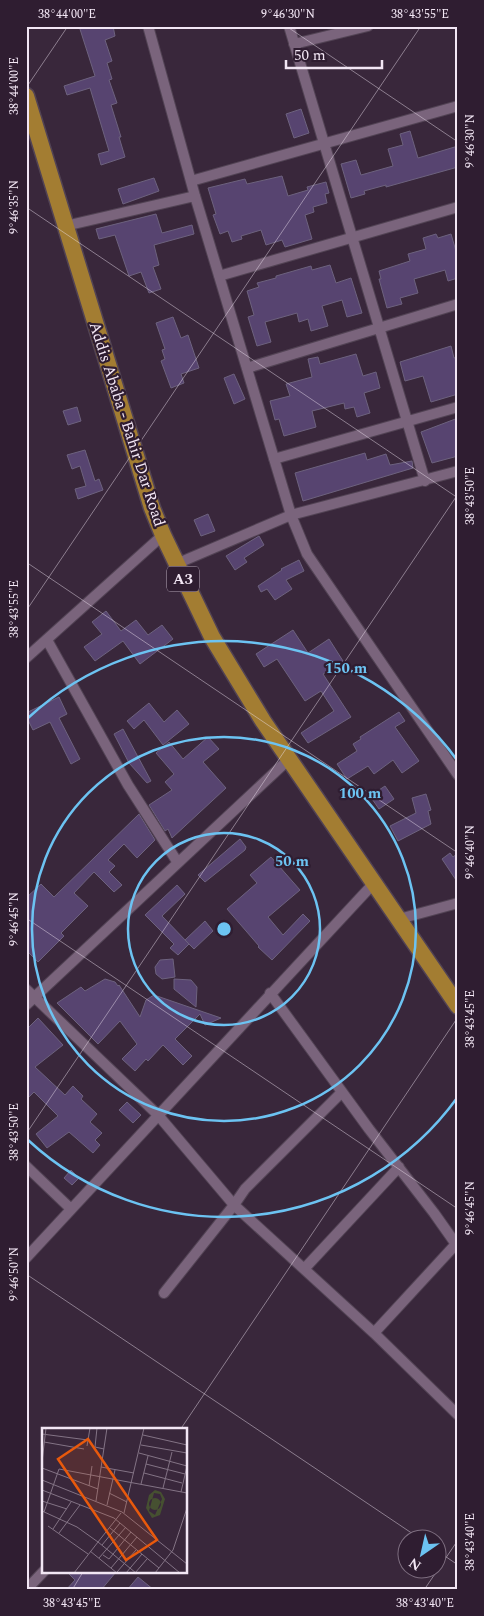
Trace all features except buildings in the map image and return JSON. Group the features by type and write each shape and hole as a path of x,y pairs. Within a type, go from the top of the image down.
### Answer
{"highway":[{"name":"Addis Ababa - Bahir Dar Road","path":"26,96 152,508 162,535 212,637 263,721 458,1006"}],"street":[{"path":"148,26 195,196 274,459 291,515 307,554 458,776"},
{"path":"289,26 425,480"},
{"path":"294,44 368,26"},
{"path":"191,181 458,106"},
{"path":"65,226 195,196"},
{"path":"219,276 458,207"},
{"path":"247,368 458,304"},
{"path":"274,459 458,407"},
{"path":"176,564 291,515 458,471"},
{"path":"26,658 162,535"},
{"path":"47,640 128,785 178,863"},
{"path":"26,1005 289,759"},
{"path":"26,1258 374,883"},
{"path":"399,919 458,903"},
{"path":"26,989 158,1114 234,1205 374,1333 458,1415"},
{"path":"270,993 457,1245 374,1333"},
{"path":"164,1293 245,1189 342,1092"},
{"path":"26,1166 71,1209"},
{"path":"304,1268 399,1167"},
{"path":"26,1590 42,1573"}]}
